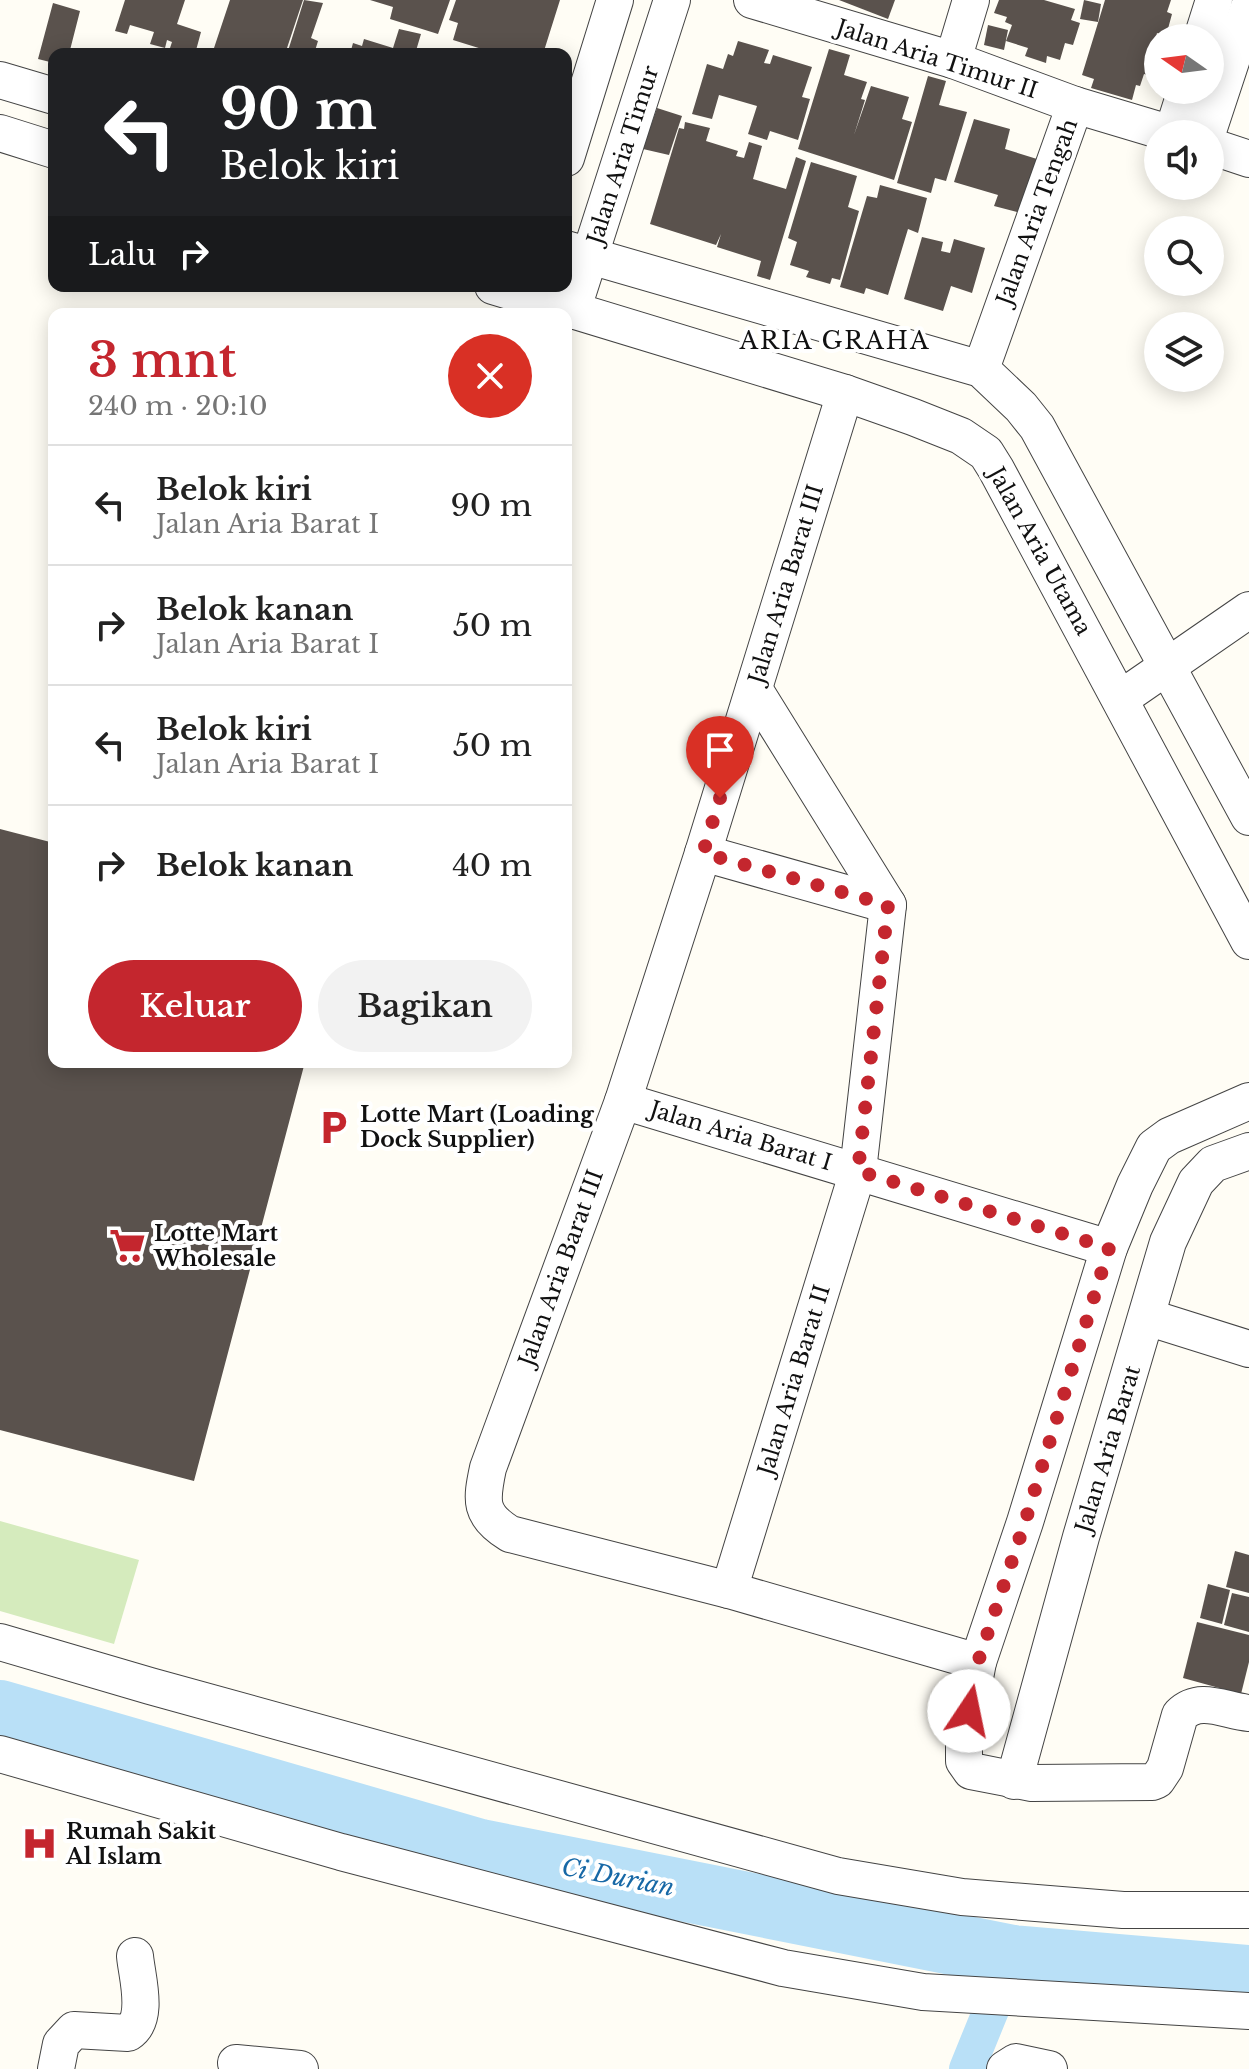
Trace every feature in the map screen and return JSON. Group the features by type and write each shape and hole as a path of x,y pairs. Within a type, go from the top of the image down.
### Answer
{"street":[{"path":"572,139 615,0"},
{"name":"Jalan Aria Timur","path":"572,311 578,252 672,0"},
{"name":"Jalan Aria Timur II","path":"752,0 953,60 1075,105"},
{"path":"953,60 971,0"},
{"path":"1210,120 1229,13"},
{"path":"0,80 48,94"},
{"name":"Jalan Aria Tengah","path":"981,369 1075,105 1144,126"},
{"path":"0,133 48,148"},
{"path":"1224,151 1249,159"},
{"path":"578,252 981,369 1037,427 1249,817"},
{"name":"Jalan Aria Utama","path":"521,292 564,308"},
{"name":"Jalan Aria Utama","path":"572,311 845,393 961,436 986,453 1249,941"},
{"name":"Jalan Aria Barat III","path":"845,393 623,1101 488,1468 482,1496 486,1512 495,1525 510,1534 729,1590 978,1662"},
{"path":"1120,699 1249,610"},
{"path":"754,689 888,905"},
{"path":"703,853 888,905"},
{"name":"Jalan Aria Barat I","path":"858,1171 888,905"},
{"name":"Jalan Aria Barat I","path":"623,1101 1109,1248"},
{"path":"1249,1101 1169,1136 1154,1147 1145,1162 1109,1248 1025,1522 978,1662 964,1736 964,1761 971,1771 1014,1781 1152,1782 1163,1774 1180,1715 1186,1709 1201,1703 1249,1713"},
{"name":"Jalan Aria Barat","path":"1014,1781 1081,1537 1168,1242 1196,1182 1213,1164 1249,1151"},
{"name":"Jalan Aria Barat II","path":"729,1590 858,1171"},
{"path":"1147,1317 1249,1349"},
{"path":"1025,1522 1081,1537"},
{"path":"0,1642 838,1876 962,1897 1123,1910 1249,1910"},
{"path":"0,1754 341,1852 783,1968 923,1992 1249,2011"},
{"path":"56,2069 61,2044 74,2030 128,2033 138,2023 141,2010 135,1956"},
{"path":"1005,2069 1016,2062 1049,2069"},
{"path":"236,2063 300,2069"}],"green space":[{"path":"0,1521 139,1560 114,1644 0,1611"}],"building":[{"path":"125,0 185,0 177,24 201,32 197,48 170,48 172,42 167,40 165,48 150,44 154,32 130,25 127,34 115,31"},
{"path":"230,0 303,0 287,48 214,48"},
{"path":"304,0 323,3 311,38 318,41 316,48 289,48"},
{"path":"370,0 450,0 438,34 390,19 393,7"},
{"path":"456,0 560,0 545,48 479,48 453,40 458,23 449,20"},
{"path":"839,0 895,0 888,19"},
{"path":"999,0 1044,0 1075,9 1071,20 1080,23 1073,45 1065,43 1060,60 1047,56 1046,63 1025,56 1028,48 1006,41 1012,25 1005,22 1007,17 994,13"},
{"path":"1084,0 1101,4 1098,22 1080,19"},
{"path":"1105,0 1171,0 1167,12 1172,14 1169,24 1144,24 1144,74 1140,86 1136,85 1132,100 1091,88 1094,79 1082,75"},
{"path":"53,3 80,11 71,48 48,48 48,62 38,59"},
{"path":"988,25 1008,30 1004,50 984,45"},
{"path":"399,29 421,34 417,48 393,48"},
{"path":"364,39 393,48 352,48 353,43 362,46"},
{"path":"738,41 769,50 764,63 770,64 773,55 812,67 802,97 810,99 798,140 770,131 767,140 748,134 757,106 719,95 712,119 692,114 707,64 723,69 728,54 733,56"},
{"path":"829,49 850,55 844,75 867,82 854,135 871,86 909,97 902,119 912,122 894,180 798,149"},
{"path":"928,76 946,81 939,105 967,112 946,181 935,178 931,193 897,183"},
{"path":"657,108 682,116 669,155 643,149"},
{"path":"974,119 1010,129 1005,149 1037,159 1021,213 994,206 998,195 954,182"},
{"path":"685,122 710,128 706,141 738,151 736,156 744,158 749,142 762,146 753,179 786,189 796,157 806,161 770,280 757,276 761,261 717,247 721,234 716,245 650,224 679,128 684,129"},
{"path":"811,162 857,176 848,207 859,211 840,280 832,278 830,284 806,277 809,271 790,265 797,242 788,238"},
{"path":"880,185 927,198 918,233 908,229 888,295 866,288 864,294 840,287 867,196 877,198"},
{"path":"922,237 943,242 941,251 950,253 954,239 985,248 972,293 951,286 943,311 904,299"},
{"name":"Lotte Mart Wholesale","path":"0,829 48,841 48,1068 303,1068 194,1481 0,1430"},
{"path":"1235,1551 1249,1555 1249,1593 1226,1587"},
{"path":"1208,1584 1230,1590 1222,1624 1200,1618"},
{"path":"1232,1593 1249,1597 1249,1632 1224,1625"},
{"path":"1197,1622 1249,1635 1249,1662 1241,1694 1183,1678"}],"waterway":[{"name":"Ci Durian","path":"0,1711 480,1850 1013,1956 1249,1976"},
{"path":"967,2069 1013,1956"}],"place":[{"name":"Lotte Mart (Loading Dock Supplier)","path":"334,1127"},
{"name":"Lotte Mart Wholesale","path":"128,1246"},
{"name":"Rumah Sakit Al Islam","path":"40,1844"}],"district":[{"name":"ARIA GRAHA","path":"835,340"}],"route":[{"path":"720,798 703,853 888,905 858,1171 1109,1248 1025,1522 978,1662 969,1711"}]}
